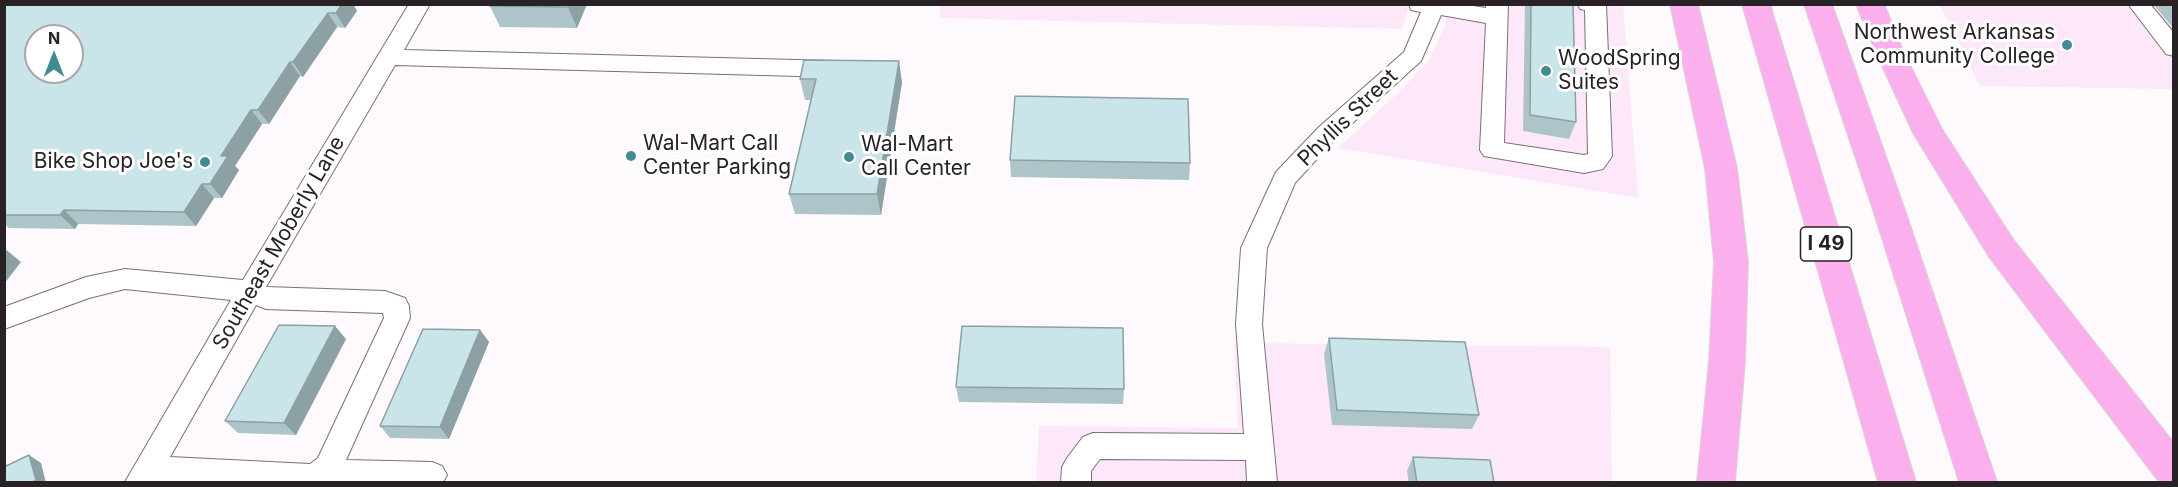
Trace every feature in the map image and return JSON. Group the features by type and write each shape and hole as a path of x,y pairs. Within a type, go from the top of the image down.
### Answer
{"highway":[{"path":"1684,4 1721,168 1730,252 1729,341 1716,483"},
{"name":"I 49","path":"1756,4 1897,483"},
{"path":"1818,4 1889,210 1978,483"},
{"path":"1870,4 1890,53 1928,133 2001,248 2174,472"}],"street":[{"name":"Southeast Moberly Lane","path":"143,476 420,4"},
{"path":"1427,6 1496,11 1492,150 1584,164 1594,163 1600,156 1596,6 1588,4"},
{"path":"2138,4 2174,49"},
{"name":"Phyllis Street","path":"1262,483 1249,324 1254,248 1286,178 1327,133 1413,56 1427,6"},
{"path":"389,57 856,70"},
{"path":"4,318 86,288 125,279 250,291 266,298 385,302 396,306 397,318 321,478"},
{"path":"1076,483 1077,466 1093,446 1259,447"},
{"path":"143,476 321,478 432,475"}],"shaded area":[{"path":"941,4 1409,5 1402,29 939,18"},
{"path":"1449,5 1623,5 1638,198 1338,148 1399,92 1429,60 1444,29"},
{"name":"Northwest Arkansas Community College","path":"1940,5 2173,5 2173,89 1980,86"},
{"path":"1234,343 1610,347 1612,482 1036,482 1039,426 1238,428"}],"building":[{"path":"4,4 342,4 336,13 328,13 293,62 290,62 258,110 251,110 221,156 228,156 210,184 202,184 184,212 64,210 60,215 4,215"},
{"path":"490,4 569,4 568,7 490,6"},
{"name":"WoodSpring Suites","path":"1531,4 1573,4 1576,122 1530,115"},
{"name":"Wal-Mart Call Center","path":"804,60 899,61 877,194 789,194 816,79 800,79"},
{"path":"1015,96 1188,99 1190,163 1010,160"},
{"path":"279,325 335,326 284,423 225,421"},
{"path":"962,326 1123,328 1124,389 956,387"},
{"path":"423,329 480,330 440,427 380,426"},
{"path":"1329,338 1465,342 1479,415 1337,410"},
{"path":"29,455 36,480 31,483 4,483 4,467"},
{"path":"1413,457 1490,460 1494,483 1417,483"}],"place":[{"name":"Northwest Arkansas Community College","path":"2067,45"},
{"name":"WoodSpring Suites","path":"1546,71"},
{"name":"Wal-Mart Call Center Parking","path":"631,156"},
{"name":"Wal-Mart Call Center","path":"849,157"},
{"name":"Bike Shop Joe's","path":"205,162"}]}
